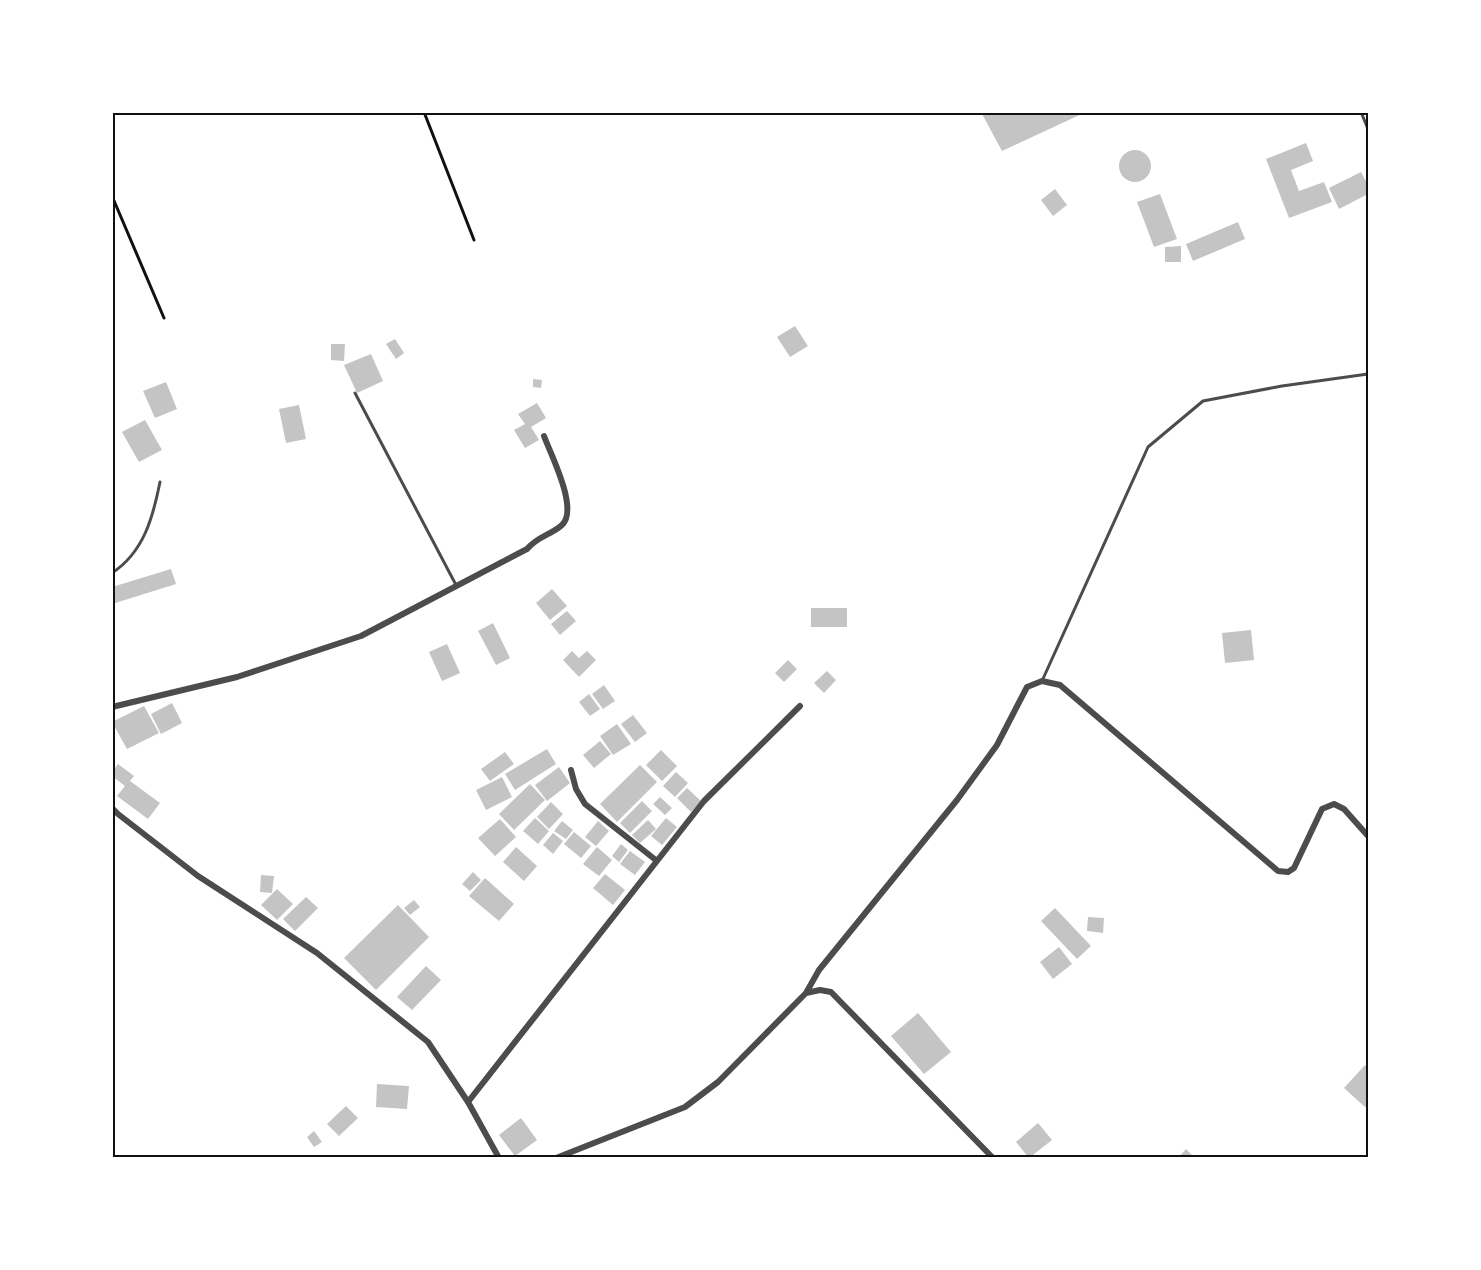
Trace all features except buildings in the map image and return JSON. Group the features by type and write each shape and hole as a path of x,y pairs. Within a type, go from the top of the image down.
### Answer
{"street":[{"path":"112,707 237,677 361,636 527,549 535,540 561,526 567,518 568,502 544,436"},
{"path":"556,1158 685,1107 718,1082 806,993 819,970 997,745 1027,687 1042,681 1060,685 1278,871 1288,872 1294,868 1322,809 1334,804 1344,809 1368,836"},
{"path":"468,1102 704,801 800,706"},
{"path":"571,770 576,789 585,804 657,861"},
{"path":"112,808 198,876 317,953 428,1042 468,1102 500,1158"},
{"path":"806,993 820,990 831,992 993,1158"}],"lane":[{"path":"1361,112 1368,129"},
{"path":"1042,681 1148,447 1203,401 1282,386 1368,374"},
{"path":"355,393 457,586"},
{"path":"112,573 127,561 141,543 152,519 160,482"}],"path":[{"path":"424,112 474,240"},
{"path":"112,196 164,318"}]}
